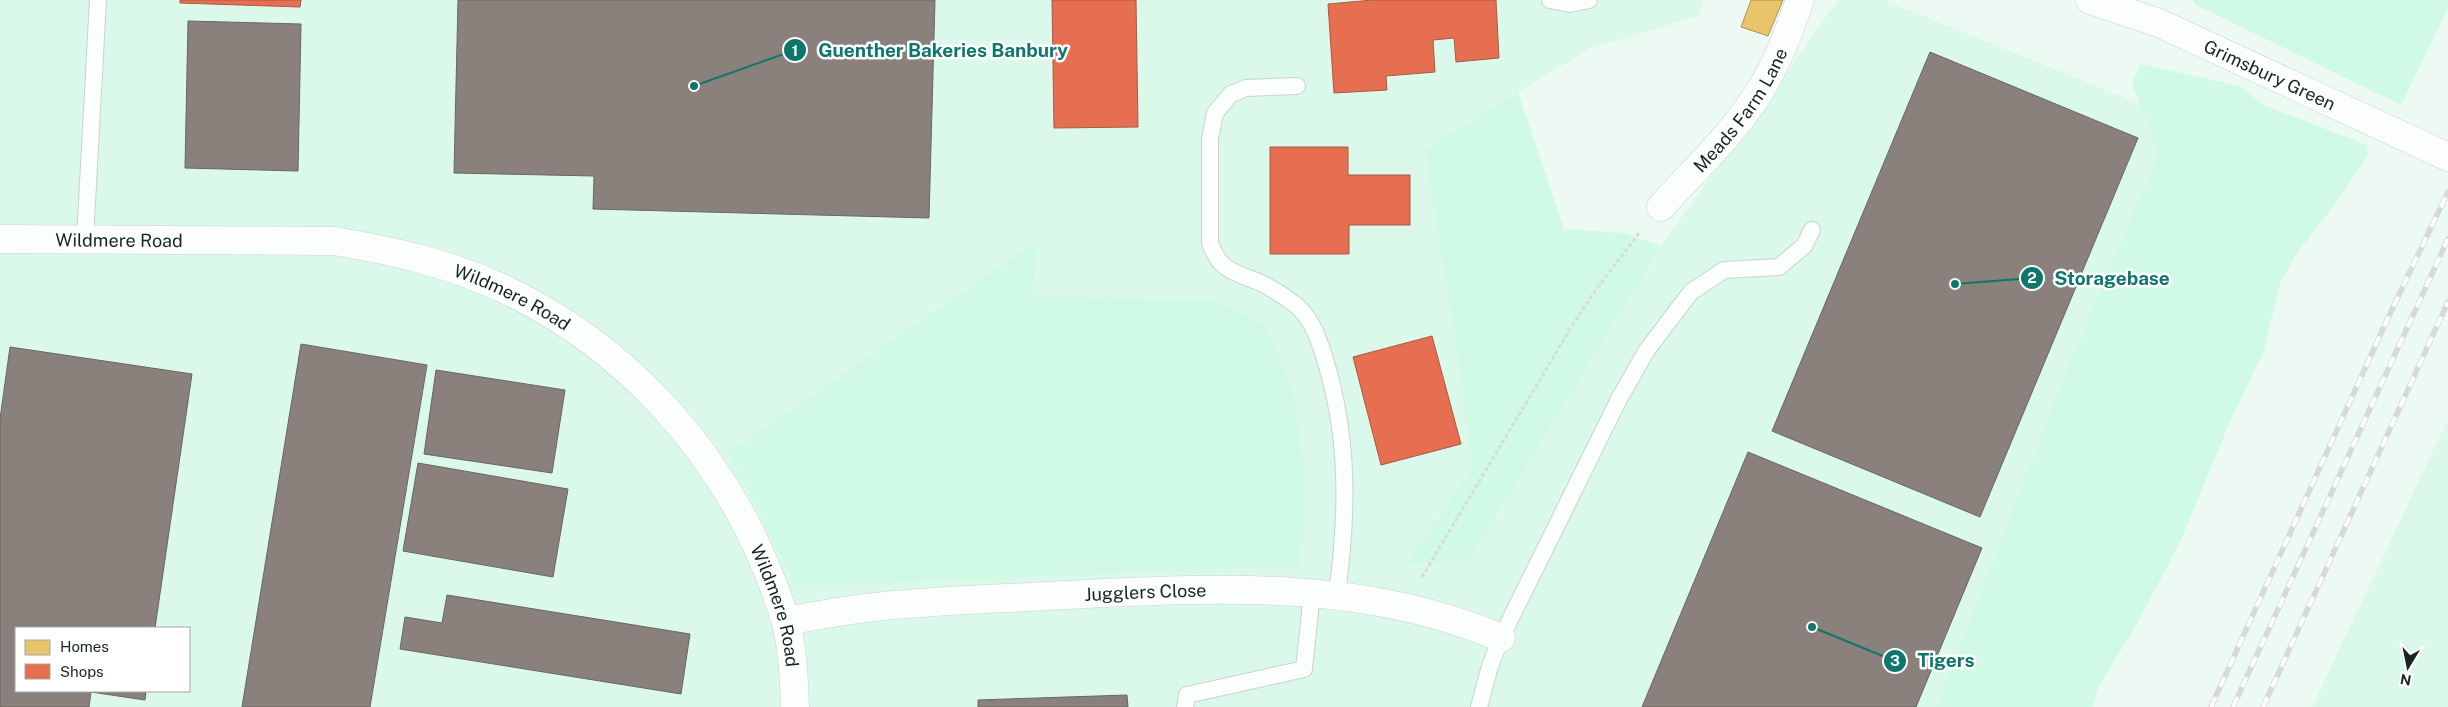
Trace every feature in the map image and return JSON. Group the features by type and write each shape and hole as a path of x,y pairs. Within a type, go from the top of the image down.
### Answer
{"street":[{"name":"Meads Farm Lane","path":"1661,207 1756,97 1782,50 1800,0"},
{"name":"Grimsbury Green","path":"2090,0 2159,24 2448,158"},
{"name":"Wildmere Road","path":"0,239 334,241 386,250 445,265 508,290 559,319 610,356 657,398 697,444 728,490 750,531 786,621 794,679 795,707"},
{"name":"Jugglers Close","path":"786,621 874,607 1206,590 1324,593 1406,606 1450,618 1501,638"}],"lane":[{"path":"85,239 98,0"},
{"path":"1550,0 1570,4 1588,0"},
{"path":"1185,707 1186,695 1304,669 1324,593 1343,552 1346,468 1334,387 1319,341 1310,322 1298,307 1261,283 1226,268 1217,258 1210,243 1210,139 1214,113 1230,94 1246,88 1297,86"},
{"path":"1479,707 1490,666 1501,638 1619,399 1647,350 1691,292 1724,270 1779,267 1804,246 1812,230"}],"path":[{"path":"1406,606 1425,571 1577,319 1623,252 1661,207"}],"shaded area":[{"path":"0,0 1704,0 1698,16 1589,49 1499,104 1454,329 1472,468 1408,563 1469,561 1661,246 1838,0 1884,0 2200,128 1969,707 0,707","holes":["1038,240 1032,297 1292,385 1303,455 1305,516 1299,566 729,453"]},
{"path":"2193,0 2448,0 2448,9 2401,105 2194,4"},
{"path":"2140,64 2240,86 2263,105 2367,145 2368,155 2333,207 2298,251 2281,281 2264,350 2229,424 2180,542 2137,624 2098,687 2093,707 1937,707 2062,382 2159,153 2132,84"},
{"path":"1518,92 1564,229 1624,233 1661,246 1469,561 1408,563 1472,468 1454,329 1425,150"},
{"path":"1038,240 1032,297 1215,300 1263,324 1292,385 1303,455 1305,516 1299,566 796,586 728,453"},
{"path":"2448,419 2448,707 2312,707"}],"building: Homes":[{"path":"1751,0 1783,0 1768,36 1741,27"}],"building: Shops":[{"path":"180,0 301,0 300,7 180,3"},
{"path":"1052,0 1136,0 1138,127 1054,128"},
{"path":"1373,0 1496,0 1499,58 1456,62 1454,38 1433,40 1435,72 1386,76 1387,90 1334,93 1328,4"},
{"path":"1270,147 1348,147 1348,175 1410,175 1410,225 1349,225 1349,254 1270,254"},
{"path":"1432,336 1461,444 1381,465 1353,357"}],"building: Industry":[{"path":"458,0 935,0 929,218 593,209 594,176 454,173"},
{"path":"188,21 301,24 298,171 185,168"},
{"path":"1930,52 2138,138 1980,517 1772,431"},
{"path":"301,344 427,365 370,707 242,707"},
{"path":"10,347 192,374 155,627 15,627 15,692 91,692 89,707 0,707 0,419"},
{"path":"436,370 565,390 552,473 424,454"},
{"path":"1748,452 1982,548 1916,707 1642,707"},
{"path":"418,463 568,489 553,577 403,551"},
{"path":"447,595 690,634 681,694 400,649 405,617 442,623"},
{"path":"91,692 146,692 145,700"},
{"path":"1127,695 1128,707 978,707 978,700"}],"railway":[{"path":"2211,707 2387,320 2448,192"},
{"path":"2233,707 2448,239"},
{"path":"2263,707 2448,302"}],"place":[{"name":"Guenther Bakeries Banbury","path":"694,86"},
{"name":"Storagebase","path":"1955,284"},
{"name":"Tigers","path":"1812,627"}]}
